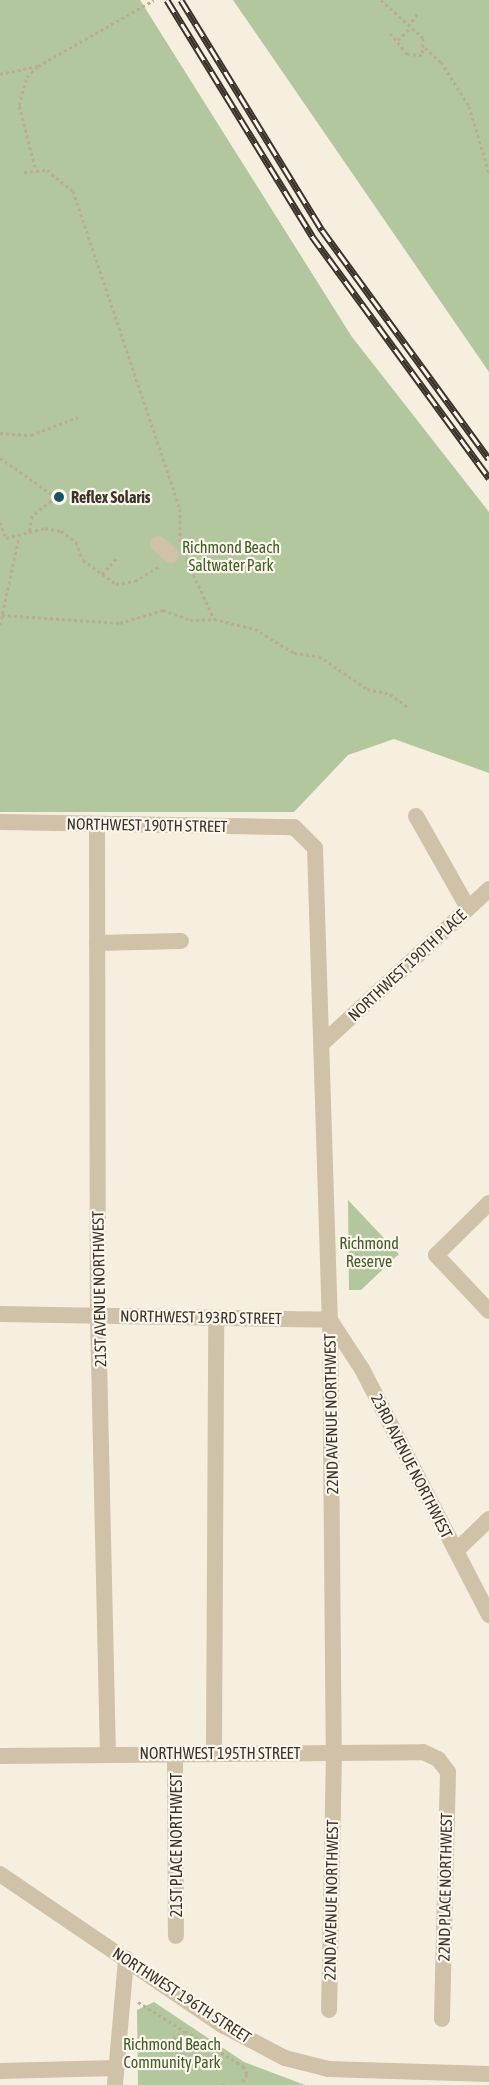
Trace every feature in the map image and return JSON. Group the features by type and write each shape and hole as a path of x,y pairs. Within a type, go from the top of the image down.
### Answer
{"street":[{"path":"416,816 468,908"},
{"name":"NORTHWEST 190TH STREET","path":"0,822 294,827"},
{"name":"21ST AVENUE NORTHWEST","path":"97,824 99,1316 108,1754"},
{"name":"22ND AVENUE NORTHWEST","path":"294,827 315,848 324,1042 330,1320 334,1753 329,2010"},
{"name":"NORTHWEST 190TH PLACE","path":"324,1042 489,889"},
{"path":"97,943 181,941"},
{"path":"489,1203 436,1255 489,1311"},
{"name":"NORTHWEST 193RD STREET","path":"0,1314 330,1320"},
{"path":"214,1753 216,1318"},
{"name":"23RD AVENUE NORTHWEST","path":"330,1320 362,1369 489,1615"},
{"path":"456,1551 489,1519"},
{"name":"NORTHWEST 195TH STREET","path":"0,1756 423,1752 438,1759"},
{"name":"21ST PLACE NORTHWEST","path":"176,1754 176,1936"},
{"name":"22ND PLACE NORTHWEST","path":"438,1759 448,1772 442,2019"},
{"name":"NORTHWEST 196TH STREET","path":"0,1874 224,2025 285,2058 328,2070 489,2074"},
{"path":"115,2085 126,1958"},
{"path":"0,2071 116,2068"}],"path":[{"path":"34,167 19,105 27,77 38,66 154,0"},
{"path":"381,0 423,38 425,48 441,62 469,106 489,173"},
{"path":"398,40 417,14"},
{"path":"390,33 413,57 425,48"},
{"path":"0,74 38,66"},
{"path":"0,522 6,538 29,533 61,531 76,542 83,560 116,584 135,581 170,548 180,509 73,191 46,170 34,167 24,172"},
{"path":"0,433 31,435 78,417"},
{"path":"0,458 56,496 32,516 29,533"},
{"path":"0,625 19,537"},
{"path":"170,548 214,619"},
{"path":"102,574 116,559"},
{"path":"2,615 120,623 163,610 190,620 214,619 255,628 294,653 319,656 367,689 390,694 409,708"},
{"path":"138,2002 243,2066 248,2074 240,2085"},
{"path":"136,2041 168,2042 185,2031"}],"green space":[{"name":"Richmond Beach Saltwater Park","path":"0,0 140,0 352,337 489,512 489,773 394,739 348,755 294,812 0,812"},
{"path":"233,0 489,0 489,372"},
{"name":"Richmond Reserve","path":"348,1200 399,1254 361,1290 349,1290"},
{"name":"Richmond Beach Community Park","path":"154,2002 244,2062 305,2085 138,2085 137,2010"}],"railway":[{"path":"167,0 312,236 489,478"},
{"path":"181,0 322,230 489,459"}],"place":[{"name":"Reflex Solaris","path":"59,497"}]}
